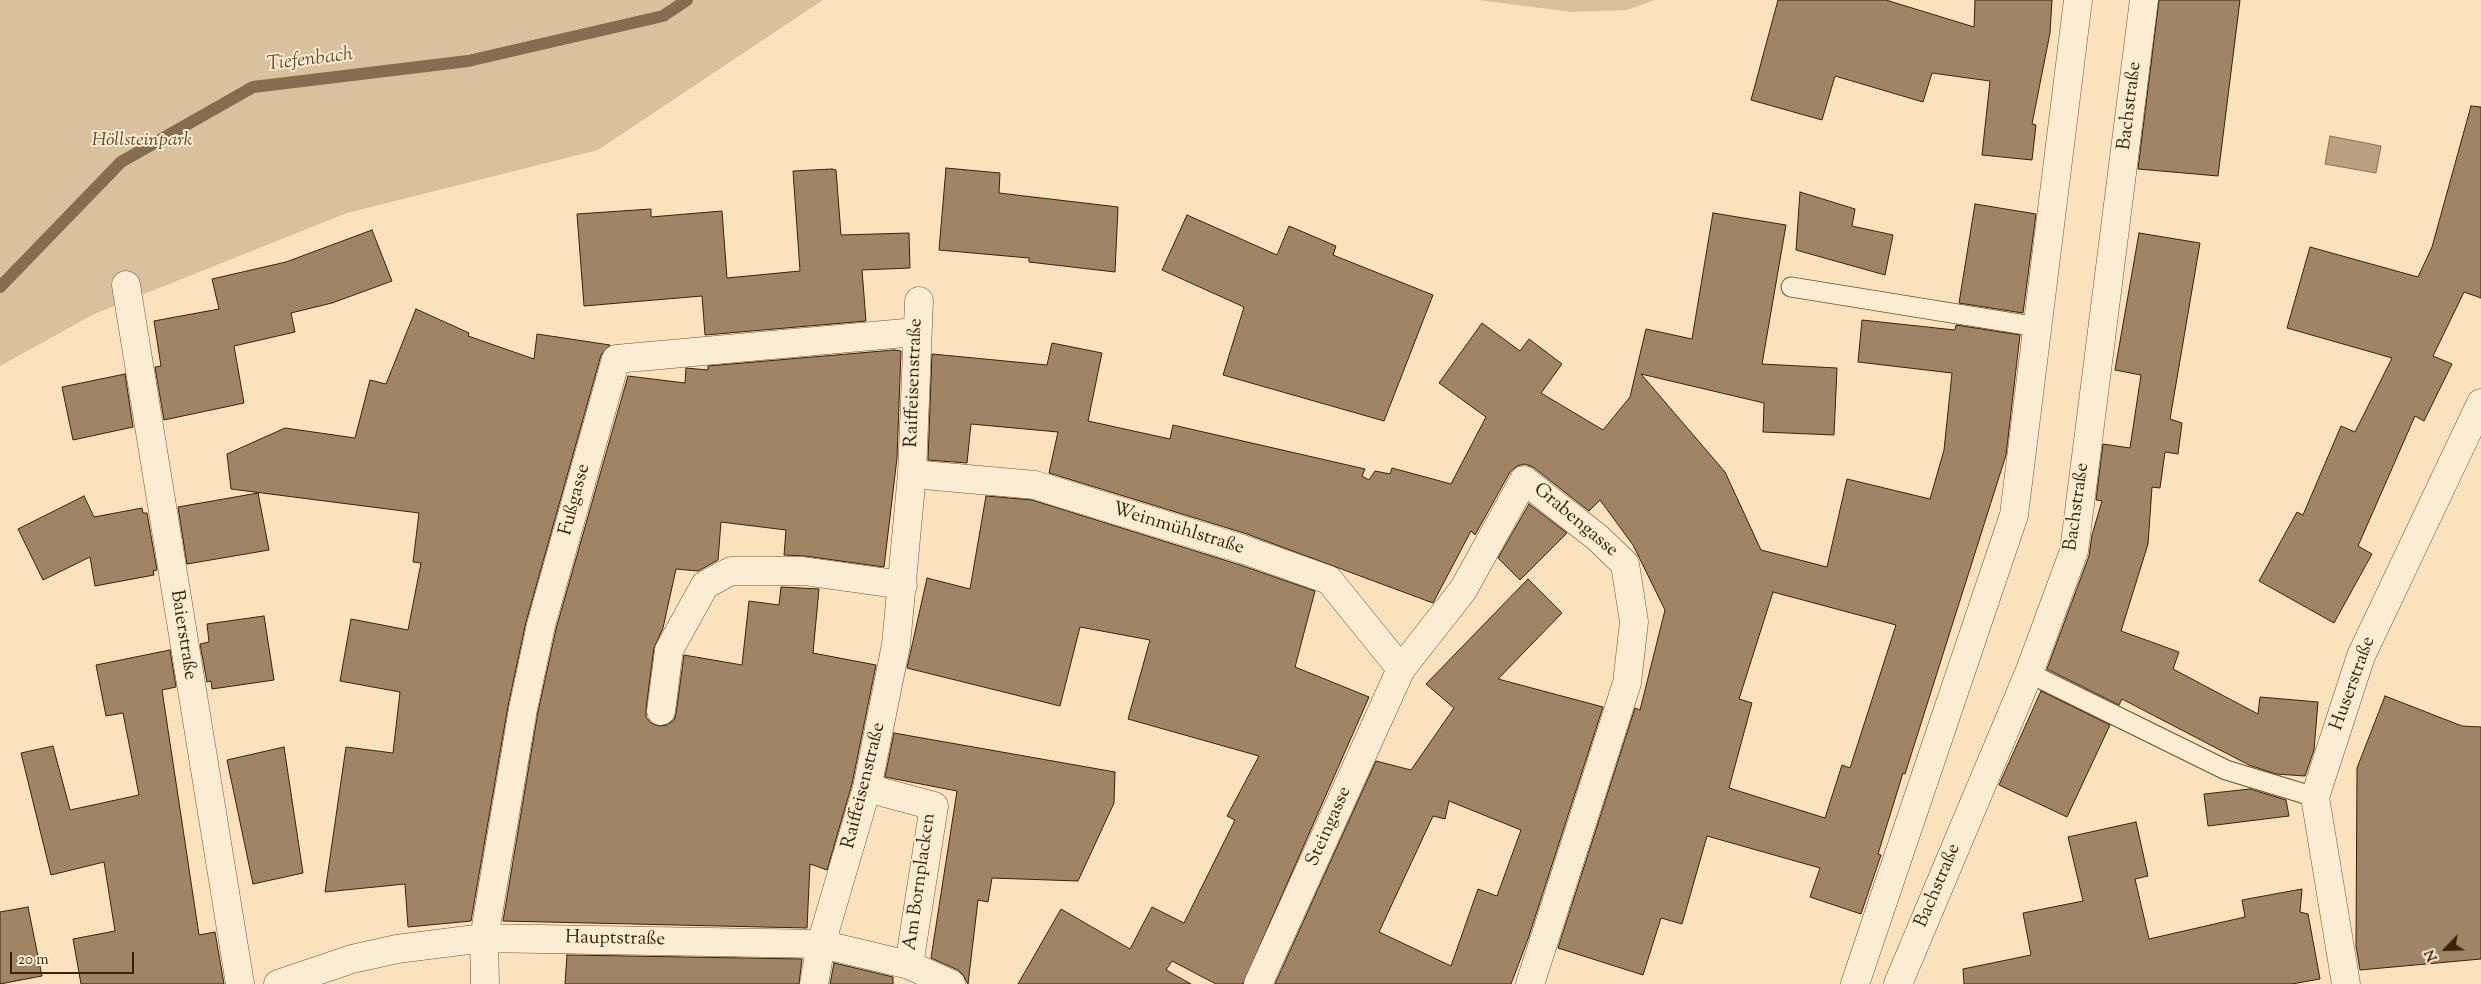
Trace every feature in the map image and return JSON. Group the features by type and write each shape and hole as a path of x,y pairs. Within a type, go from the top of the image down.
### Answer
{"street":[{"path":"1855,984 2014,515 2078,0"},
{"name":"Bachstraße","path":"1898,984 2029,673 2074,551 2144,0"},
{"name":"Baierstraße","path":"126,285 240,984"},
{"name":"Raiffeisenstraße","path":"814,984 821,944 867,788 896,645 912,474 916,332 919,301"},
{"name":"Fußgasse","path":"484,938 523,708 541,625 616,360 916,332"},
{"name":"Huserstraße","path":"2346,984 2315,796 2361,656 2481,403"},
{"name":"Weinmühlstraße","path":"912,474 1035,485 1242,549 1329,580 1401,670"},
{"name":"Grabengasse","path":"1401,670 1463,590 1524,480 1598,538 1625,564 1634,622 1627,683 1530,984"},
{"path":"661,711 669,650 705,585 730,570 803,571 902,585"},
{"name":"Steingasse","path":"1258,984 1401,670"},
{"name":"Am Bornplacken","path":"867,788 934,806 909,965"},
{"path":"484,938 485,984"},
{"name":"Hauptstraße","path":"278,984 352,959 398,949 484,938 821,944 909,965 951,984"}],"lane":[{"path":"1791,287 2038,327"},
{"path":"2029,673 2226,770 2315,796"}],"green space":[{"name":"Höllsteinpark","path":"0,0 823,0 598,150 347,213 94,314 0,366"},
{"path":"1478,0 1655,0 1627,10 1572,12"}],"shaded area":[{"path":"2330,136 2381,146 2376,173 2325,164"}],"building":[{"path":"1778,0 1886,0 1974,27 1975,0 2052,0 2050,33 2032,124 2036,125 2032,160 1982,155 1990,81 1932,73 1923,102 1835,76 1822,120 1751,100"},
{"path":"2159,0 2240,0 2218,176 2138,169"},
{"path":"2471,106 2481,107 2481,298 2464,292 2433,356 2452,364 2424,421 2415,416 2358,546 2372,554 2334,623 2259,581 2297,512 2303,515 2341,426 2355,432 2392,358 2287,328 2310,247 2418,277 2432,247"},
{"path":"946,168 1000,173 999,193 1118,207 1115,272 1029,262 1029,258 939,250"},
{"path":"836,170 841,235 909,233 910,268 862,270 866,321 705,335 702,296 584,306 577,214 651,209 651,217 722,211 727,278 800,271 793,171"},
{"path":"1800,192 1855,209 1852,226 1893,235 1885,275 1796,250"},
{"path":"1975,204 2036,214 2023,313 1959,303"},
{"path":"1713,213 1786,225 1762,364 1837,368 1834,435 1763,432 1764,403 1641,374 1725,472 1761,550 1827,567 1847,479 1930,499 1944,450 1952,373 1858,362 1862,320 1955,330 1956,325 2020,335 2006,455 1905,774 1903,773 1878,854 1881,855 1861,914 1810,897 1820,868 1707,836 1682,924 1661,918 1643,975 1558,948 1635,708 1640,710 1665,610 1633,545 1600,500 1589,511 1533,467 1525,464 1517,466 1510,472 1475,535 1471,531 1433,603 1247,534 1049,473 1058,432 971,424 967,463 928,460 932,354 1047,365 1052,343 1102,353 1088,421 1170,439 1173,425 1365,469 1362,476 1369,480 1375,471 1390,474 1392,468 1451,484 1486,417 1439,383 1482,323 1520,351 1529,339 1562,364 1541,393 1603,430 1630,397 1646,329 1692,339","holes":["1773,592 1896,625 1850,768 1842,765 1825,818 1729,788 1752,703 1739,699"]},
{"path":"1187,215 1277,255 1289,226 1336,246 1333,255 1433,295 1384,421 1223,375 1244,307 1162,270"},
{"path":"372,230 392,281 332,303 291,313 295,332 234,346 244,403 164,420 155,367 161,366 154,321 219,309 212,279 286,262"},
{"path":"2139,233 2200,243 2170,419 2182,423 2178,454 2165,452 2160,488 2152,487 2148,544 2121,631 2179,652 2173,669 2258,714 2260,697 2318,702 2314,750 2305,776 2276,774 2249,765 2122,699 2119,705 2047,669 2089,556 2092,535 2102,501 2096,500 2103,444 2130,448 2141,375 2115,370"},
{"path":"416,309 469,333 468,336 534,359 537,334 610,345 601,355 526,622 508,706 471,921 408,927 405,884 325,892 346,747 393,753 400,692 340,681 351,619 408,630 421,563 413,562 419,513 231,489 227,454 285,428 355,438 370,380 386,384"},
{"path":"894,350 901,351 897,458 884,567 805,556 784,555 786,530 721,522 718,560 698,571 676,569 663,628 654,648 646,717 651,723 659,726 667,725 674,720 684,655 742,665 749,601 779,605 781,587 819,589 813,653 876,665 852,784 827,870 810,864 807,928 503,921 538,712 556,629 628,376 685,383 686,368 708,370 708,366"},
{"path":"125,374 133,427 73,440 62,387"},
{"path":"258,493 269,550 187,564 178,507"},
{"path":"84,496 94,517 142,508 143,513 147,513 157,570 153,571 154,575 95,586 90,557 43,580 18,529"},
{"path":"986,496 1032,500 1237,564 1315,591 1295,667 1369,697 1243,984 1216,984 1172,961 1166,970 1191,984 1018,984 1061,909 1130,949 1152,907 1184,923 1235,820 1227,816 1259,756 1128,719 1150,640 1080,627 1060,706 907,668 927,578 970,589"},
{"path":"1529,504 1567,533 1520,580 1498,558"},
{"path":"1528,579 1562,613 1498,679 1603,707 1528,939 1511,984 1275,984 1376,761 1411,770 1454,708 1426,684","holes":["1449,801 1521,830 1497,896 1478,889 1451,966 1379,932 1433,816 1445,819"]},
{"path":"264,616 274,680 212,689 211,681 207,682 200,644 209,642 207,624"},
{"path":"170,650 176,687 162,690 199,935 215,932 224,984 81,984 73,939 115,931 104,862 51,875 21,753 53,746 70,810 139,795 123,713 106,716 96,665"},
{"path":"2041,691 2110,725 2067,817 1999,785"},
{"path":"2385,696 2462,726 2481,727 2481,959 2360,970 2356,946 2357,768"},
{"path":"894,733 1115,772 1114,803 1078,881 992,878 988,902 978,900 968,984 958,970 931,958 957,791 885,777"},
{"path":"284,747 303,873 253,884 227,760"},
{"path":"2250,789 2286,800 2289,816 2208,826 2204,794"},
{"path":"2136,822 2148,876 2135,879 2149,939 2245,917 2242,900 2302,889 2300,912 2308,914 2320,979 2292,984 1964,984 1963,969 2031,955 2023,913 2083,901 2068,837"},
{"path":"28,907 42,976 0,984 0,912"},
{"path":"567,955 802,959 799,984 565,984"},
{"path":"834,963 893,977 893,984 830,984"}],"waterway":[{"name":"Tiefenbach","path":"0,287 121,162 253,87 468,61 663,16 687,0"}]}
